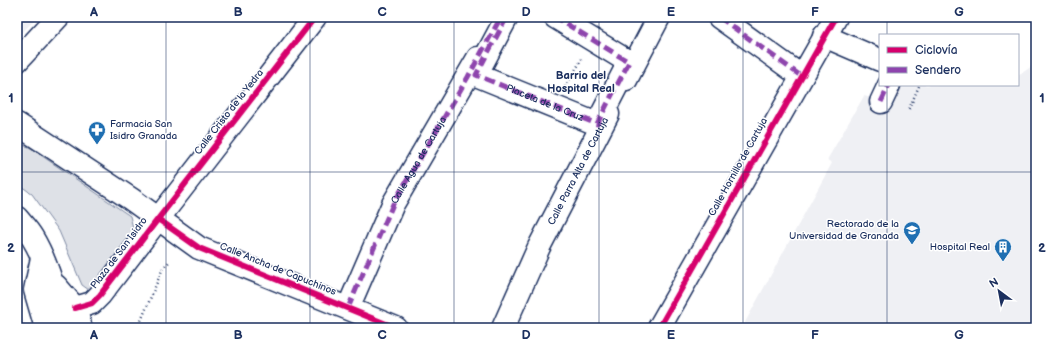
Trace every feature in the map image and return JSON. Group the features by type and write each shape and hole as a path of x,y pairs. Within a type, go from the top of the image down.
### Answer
{"street":[{"path":"17,61 58,17"},
{"name":"Calle Cristo de la Yedra","path":"158,219 315,17"},
{"name":"Calle Agua de Cartuja","path":"348,308 393,204 468,77 501,17"},
{"name":"Placeta de la Cruz","path":"507,17 476,75 597,124 629,62 555,17"},
{"name":"Calle Parra Alta de Cartuja","path":"504,328 539,247 659,17"},
{"path":"719,17 801,76"},
{"name":"Calle Hornillo de Cartuja","path":"659,328 801,76 836,17"},
{"path":"824,36 879,60"},
{"name":"Placeta de la Cruz","path":"468,77 600,130"},
{"name":"Plaza de San Isidro","path":"17,124 131,199 158,219 100,295 78,318"},
{"path":"17,218 32,237 42,258 51,281 65,328"},
{"name":"Calle Ancha de Capuchinos","path":"158,219 199,248 396,328"},
{"path":"42,258 35,290 46,328"},
{"path":"51,281 78,318"}],"path":[{"path":"554,107 584,55"},
{"path":"909,109 919,86"},
{"path":"138,328 163,268 170,261"}],"shaded area":[{"path":"17,17 37,17 17,38"},
{"name":"Rectorado de la Universidad de Granada","path":"1032,66 1036,76 1036,328 742,328 832,163 827,160 864,96 875,99 888,108 899,86 1019,86 1019,75"},
{"path":"17,143 29,147 130,216 134,232 89,290 82,285 59,231 32,194 17,183"},
{"path":"17,300 26,328 17,328"}],"marked path":[{"path":"348,308 393,204 468,77 501,17"},
{"path":"507,17 476,75 597,124 629,62 555,17"},
{"path":"719,17 801,76"},
{"path":"881,102 889,86"}],"cycle path":[{"path":"75,308 92,303 100,295 315,17"},
{"path":"659,328 836,17"},
{"path":"158,219 199,248 396,328"}],"place":[{"name":"Farmacia San Isidro Granada","path":"97,145"},
{"name":"Rectorado de la Universidad de Granada","path":"912,245"},
{"name":"Hospital Real","path":"1003,262"}],"district":[{"name":"Barrio del Hospital Real","path":"581,81"}]}
